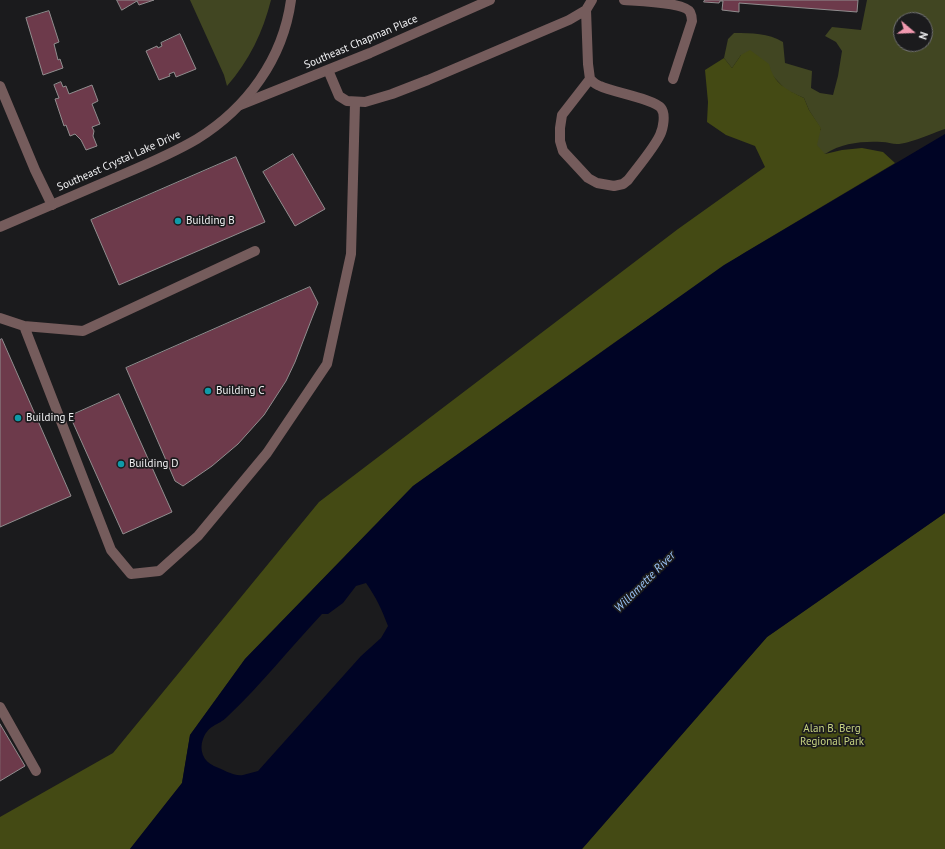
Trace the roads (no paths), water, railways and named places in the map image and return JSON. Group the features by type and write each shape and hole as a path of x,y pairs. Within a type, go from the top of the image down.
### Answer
{"street":[{"path":"240,105 266,72 280,43 290,11 291,0"},
{"name":"Southeast Chapman Place","path":"240,105 370,53 490,0"},
{"path":"328,70 339,96 347,102 365,102 392,94 428,80 569,20 586,10 592,0"},
{"path":"624,0 675,5 684,7 690,12 692,21 673,78"},
{"path":"586,10 590,79 599,86 652,103 661,108 663,114 664,122 661,135 628,180 623,184 614,186 596,183 588,178 563,151 560,141 562,115 590,79"},
{"path":"0,86 35,170 52,205"},
{"path":"24,326 111,550 131,574 159,571 198,536 267,453 327,364 351,254 355,103"},
{"name":"Southeast Crystal Lake Drive","path":"0,227 153,161 197,139 222,122 240,105"},
{"path":"0,318 24,326 83,331 255,251"},
{"path":"0,707 36,771"}],"water":[{"name":"Willamette River","path":"945,134 945,513 767,637 582,849 130,849 182,783 190,735 245,659 413,486 724,265","holes":["366,583 370,588 388,626 381,638 361,656 258,771 243,775 236,775 210,764 203,755 201,747 205,734 208,730 224,720 240,705 322,614 328,614 343,603 356,586"]}],"place":[{"name":"Building B","path":"178,221"},
{"name":"Building C","path":"208,391"},
{"name":"Building E","path":"18,418"},
{"name":"Building D","path":"121,464"}],"park label":[{"name":"Alan B. Berg Regional Park","path":"832,735"}]}
